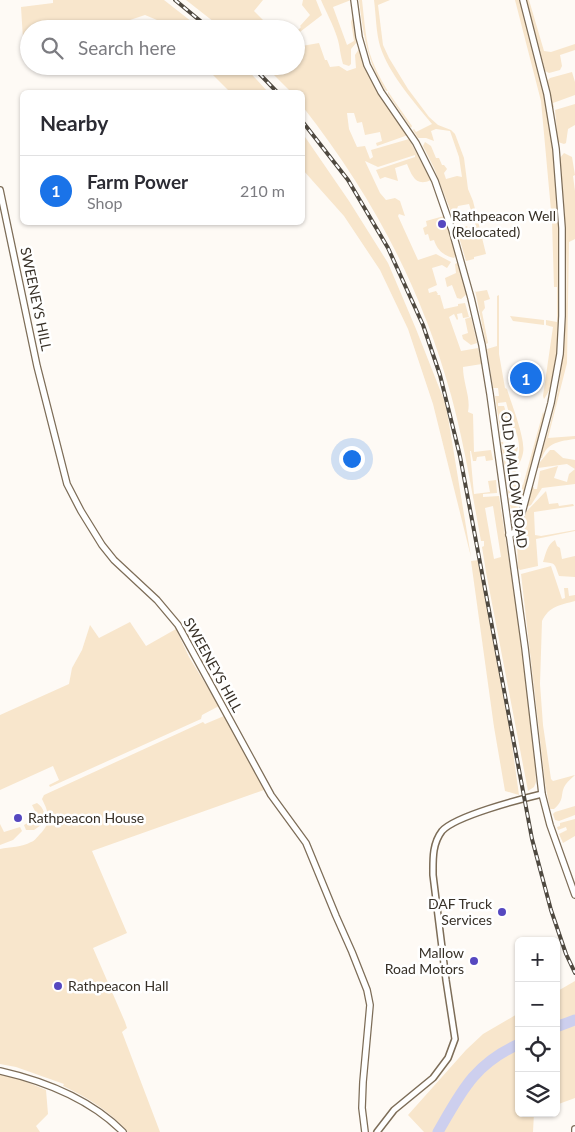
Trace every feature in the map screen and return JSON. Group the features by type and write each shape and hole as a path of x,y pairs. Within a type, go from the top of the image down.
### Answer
{"street":[{"name":"OLD MALLOW ROAD","path":"354,0 359,37 367,65 381,92 416,143 428,166 444,205 471,298 486,367 525,648 542,794 550,825 575,895"},
{"path":"508,535 515,532 546,426 558,365 562,316 562,228 556,149 547,94 523,0"},
{"name":"SWEENEYS HILL","path":"0,190 37,366 67,484 102,545 114,560 157,600 178,625 271,795 306,842 367,990 370,1005 362,1108 366,1132"},
{"path":"377,1132 394,1110 433,1078 448,1058 455,1039 434,883 432,859 435,844 442,831 453,822 542,794"},
{"path":"0,1071 41,1082 82,1101 123,1132"}],"shaded area":[{"path":"53,0 164,0 190,20 157,20 145,15 130,20 22,20 21,7 53,3"},
{"path":"186,0 263,0 254,11 263,20 212,20"},
{"path":"303,0 316,0 322,15 305,28 305,20 310,15 302,5"},
{"path":"321,0 351,0 333,7 347,45 354,41 351,22 353,16 357,42 351,49 351,64 349,66 343,64 338,40"},
{"path":"359,0 362,0 372,61 388,91 386,91 374,69 370,58 364,35"},
{"path":"374,0 390,0 378,5 383,45 389,58 408,89 429,117 438,125 451,130 455,134 464,158 468,189 473,201 486,254 474,257 474,259 466,261 457,230 467,226 468,228 476,226 469,204 458,206 454,211 456,217 453,217 434,168 423,146 425,142 431,146 436,158 439,158 442,165 447,169 444,173 446,179 457,176 462,177 459,157 450,131 436,129 431,131 434,141 418,138 413,130 416,132 432,124 389,67 380,46"},
{"path":"515,0 521,0 535,55 550,129 557,188 559,247 558,355 553,380 544,399 553,327 546,325 546,320 557,322 557,287 554,287 552,221 541,101"},
{"path":"526,0 529,0 544,51 551,52 575,44 575,50 560,55 562,66 560,70 549,73 545,71"},
{"path":"319,43 325,60 327,60 330,67 339,66 347,71 356,68 355,55 359,49 374,84 408,135 377,146 376,143 382,141 380,132 365,135 362,122 357,123 354,113 347,113 349,129 357,147 365,146 370,159 373,157 371,150 409,139 431,180 422,182 415,179 407,164 395,168 398,181 385,177 380,179 376,170 415,157 415,155 378,167 365,161 380,193 386,200 395,198 400,201 405,216 399,214 398,216 418,260 436,254 451,262 447,268 442,265 432,268 437,285 428,289 429,293 436,291 437,295 440,295 444,309 465,303 469,317 463,318 462,313 457,314 457,320 454,314 449,317 461,351 478,348 482,364 463,367 469,407 468,412 473,414 474,452 491,450 493,460 486,461 485,456 477,457 476,461 473,461 470,451 474,494 490,492 488,481 496,480 497,493 483,494 483,497 499,496 519,626 536,782 534,787 528,791 486,572 482,547 484,546 484,541 481,541 460,431 439,355 425,317 392,243 351,174 305,110 305,90 289,90 274,75 305,75 305,45","holes":["493,506 501,557 494,559 485,508"]},
{"path":"572,72 575,82 575,95 553,103 554,107 552,107 547,81 550,78"},
{"path":"213,75 252,75 266,90 228,90"},
{"path":"388,91 412,126 411,128 388,94"},
{"path":"575,104 575,125 568,129 566,143 558,142 555,110"},
{"path":"305,137 349,201 388,263 416,329 446,405 471,557 433,404 408,329 380,270 344,216 305,172"},
{"path":"564,153 572,157 575,175 573,176 575,191 575,239 569,242 567,363 548,438 575,436 575,439 551,445 542,458 540,458 551,422 561,373 564,336 566,260 560,158"},
{"path":"444,216 456,255 454,258 441,252 434,240 430,241 428,234 425,235 423,228 427,226 426,221"},
{"path":"455,264 459,264 467,294 461,299 457,298 452,285 447,287 445,278 456,273"},
{"path":"487,290 490,299 484,301 485,308 482,312 488,343 486,344 475,292"},
{"path":"499,295 499,354 505,388 518,421 523,447 522,457 515,474 515,482 523,485 543,412 545,416 522,502 514,520 512,518 501,442 503,442 504,446 518,447 516,456 504,453 507,471 512,472 519,450 518,441 506,402 498,403 498,406 504,406 508,418 502,419 505,435 501,436 495,396 499,396 498,388 493,388 487,349 497,346 497,296"},
{"path":"510,316 544,320 544,325 513,321"},
{"path":"471,317 477,343 471,345 463,339 462,335 468,333 465,319"},
{"path":"550,450 554,450 563,458 575,460 575,469 567,464 538,468 540,462"},
{"path":"558,466 554,478 567,482 569,474 575,469 575,484 542,488 531,505 527,507 532,488 537,489 540,471"},
{"path":"546,491 549,504 558,503 559,506 573,504 574,506 534,512 535,535 541,536 575,531 536,539 538,566 520,570 518,568 517,542 525,513"},
{"path":"555,540 560,548 562,559 575,556 575,577 559,576 554,564 543,562 548,547"},
{"path":"479,560 507,709 519,795 505,791 494,727 471,561"},
{"path":"551,566 562,599 565,598 564,588 568,588 569,596 575,595 575,601 552,609 542,621 540,684 543,725 551,779 553,781 575,775 566,784 560,802 554,809 550,809 545,783 521,574"},
{"path":"130,622 146,646 176,629 189,657 219,706 202,715 201,719 50,787 49,785 59,780 53,766 0,790 0,715 69,684 72,668 82,650 90,625 99,638"},
{"path":"224,716 264,790 92,851 127,933 93,948 125,1022 127,1028 122,1032 160,1132 128,1132 106,1111 63,1086 64,1084 16,1067 0,1064 0,849 27,844 36,839 44,830 48,817 42,799 44,795 203,722 205,724"},
{"path":"37,803 44,812 44,823 34,830 26,830 24,825 38,817 32,805"},
{"path":"575,806 575,815 559,821 555,820 553,814 555,812"},
{"path":"575,819 575,836 563,843 559,834 567,830 566,827 558,830 557,827 560,826 560,823"},
{"path":"0,824 4,832 20,827 22,831 13,840 0,845"},
{"path":"575,981 575,1098 560,1104 560,1027 560,990"},
{"path":"515,1015 515,1117 534,1117 533,1132 424,1132 408,1115 466,1050 483,1034"},
{"path":"0,1074 22,1080 46,1090 48,1114 36,1126 40,1132 0,1132"}],"waterway":[{"path":"560,1026 575,1020"},
{"path":"438,1132 470,1080 491,1061 515,1046"}],"railway":[{"path":"175,0 199,20"},
{"path":"261,75 275,90"},
{"path":"305,125 348,180 388,248 423,325 440,375 460,456 532,839 551,910 566,954 575,973"}],"place":[{"name":"Rathpeacon Well (Relocated)","path":"442,224"},
{"name":"Farm Power","path":"526,378"},
{"name":"Rathpeacon House","path":"18,818"},
{"name":"DAF Truck Services","path":"502,912"},
{"name":"Mallow Road Motors","path":"474,961"},
{"name":"Rathpeacon Hall","path":"58,986"}]}
